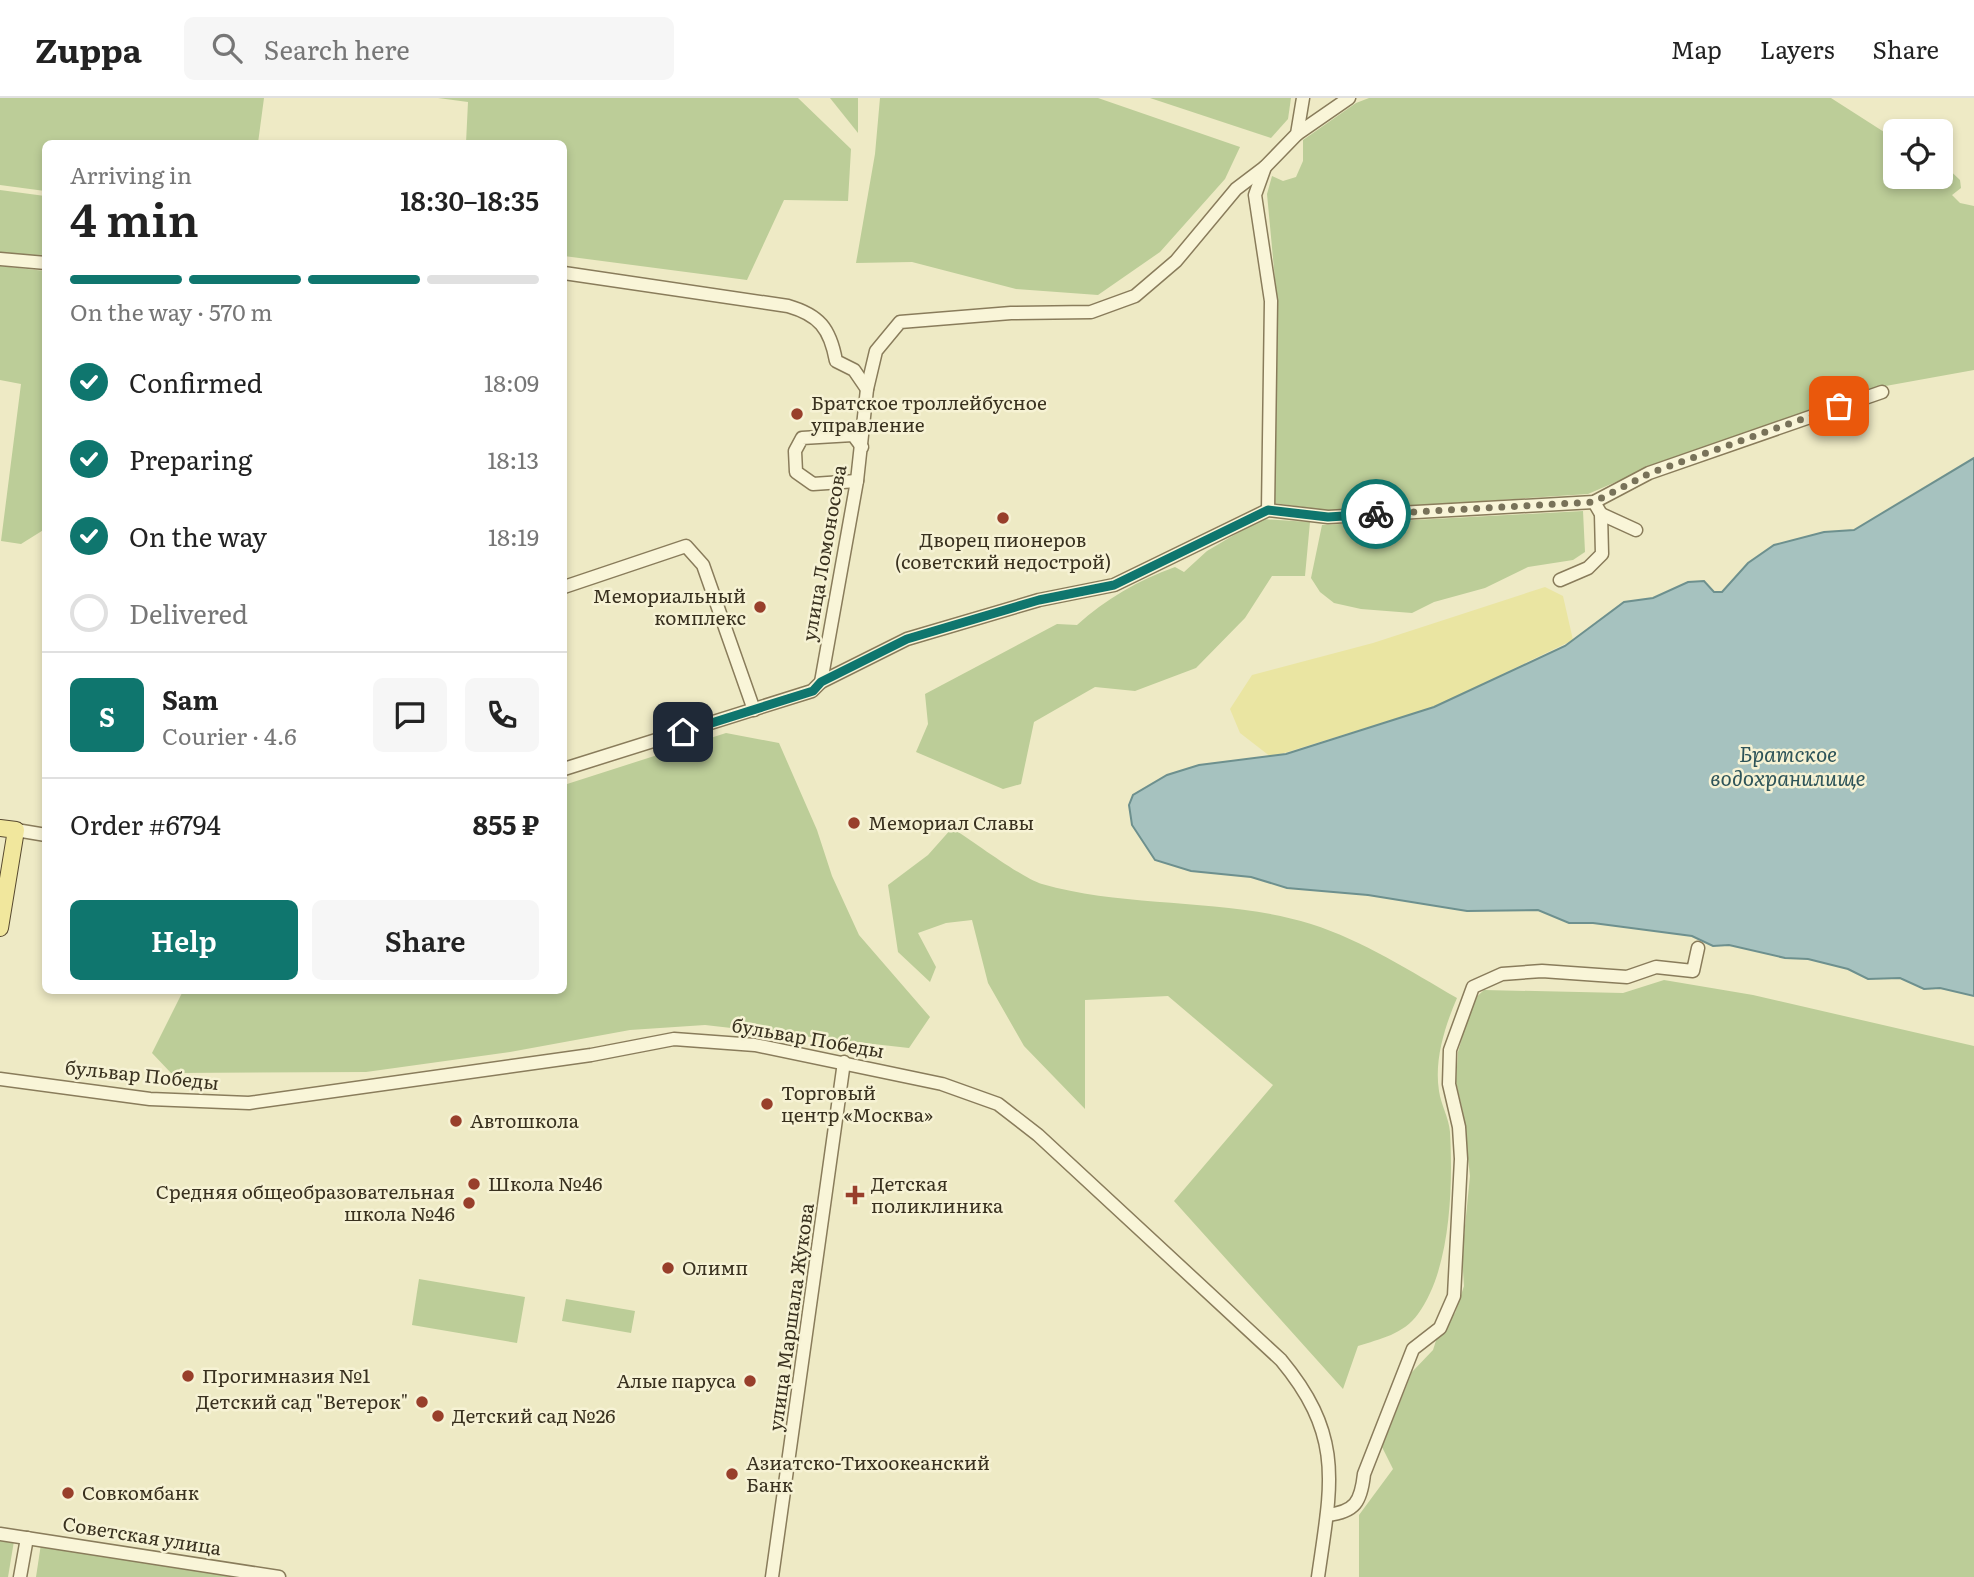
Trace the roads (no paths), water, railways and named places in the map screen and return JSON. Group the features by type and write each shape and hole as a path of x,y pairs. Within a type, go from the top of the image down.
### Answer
{"main road":[{"path":"0,928 8,829"}],"street":[{"path":"1297,134 1303,98"},
{"name":"улица Ломоносова","path":"821,682 857,481 867,389 876,351 900,322 1011,313 1091,312 1135,296 1176,261 1236,189 1265,167 1297,134 1349,98"},
{"path":"1265,167 1255,195 1271,301 1268,510"},
{"path":"0,259 42,263"},
{"path":"567,273 788,306 811,312 832,339 836,360 854,370 867,389"},
{"path":"1597,508 1650,473 1882,391"},
{"path":"857,481 813,484 796,472 795,451 802,438 826,435 853,435 862,447"},
{"path":"1560,580 1588,568 1602,554 1597,508"},
{"path":"567,768 813,691 821,682 907,639 1039,600 1114,585 1268,510 1328,517 1597,508 1636,530"},
{"path":"567,586 686,546 703,565 754,710"},
{"path":"8,829 42,834"},
{"path":"1327,1515 1344,1513 1352,1508 1362,1491 1364,1474 1413,1349 1440,1328 1454,1296 1461,1159 1459,1127 1449,1084 1450,1050 1473,987 1502,974 1542,971 1627,977 1656,967 1693,971 1698,948"},
{"name":"бульвар Победы","path":"0,1079 150,1099 249,1103 591,1055 674,1039 755,1045 844,1062 942,1084 998,1104 1038,1135 1281,1360 1306,1392 1322,1423 1331,1473 1318,1577"},
{"name":"улица Маршала Жукова","path":"772,1577 844,1062"},
{"name":"Советская улица","path":"0,1534 279,1577"},
{"path":"20,1577 27,1538"}],"water":[{"name":"Братское водохранилище","path":"1974,458 1974,996 1940,988 1924,989 1900,978 1868,979 1848,969 1808,959 1785,958 1729,945 1713,946 1692,936 1593,923 1569,923 1538,910 1467,911 1368,895 1287,888 1251,877 1191,871 1155,860 1132,825 1129,805 1133,795 1167,775 1199,765 1286,754 1434,707 1565,646 1624,602 1653,598 1688,582 1704,581 1714,592 1722,592 1748,563 1774,545 1824,532 1854,530"}],"place":[{"name":"Братское троллейбусное управление","path":"797,414"},
{"name":"Дворец пионеров (советский недострой)","path":"1003,518"},
{"name":"Мемориальный комплекс","path":"760,607"},
{"name":"Мемориал Славы","path":"854,823"},
{"name":"Торговый центр «Москва»","path":"767,1104"},
{"name":"Автошкола","path":"456,1121"},
{"name":"Школа №46","path":"474,1184"},
{"name":"Детская поликлиника","path":"855,1195"},
{"name":"Средняя общеобразовательная школа №46","path":"469,1203"},
{"name":"Олимп","path":"668,1268"},
{"name":"Прогимназия №1","path":"188,1376"},
{"name":"Алые паруса","path":"750,1381"},
{"name":"Детский сад \"Ветерок\"","path":"422,1402"},
{"name":"Детский сад №26","path":"438,1416"},
{"name":"Азиатско-Тихоокеанский Банк","path":"732,1474"},
{"name":"Совкомбанк","path":"68,1493"}]}
